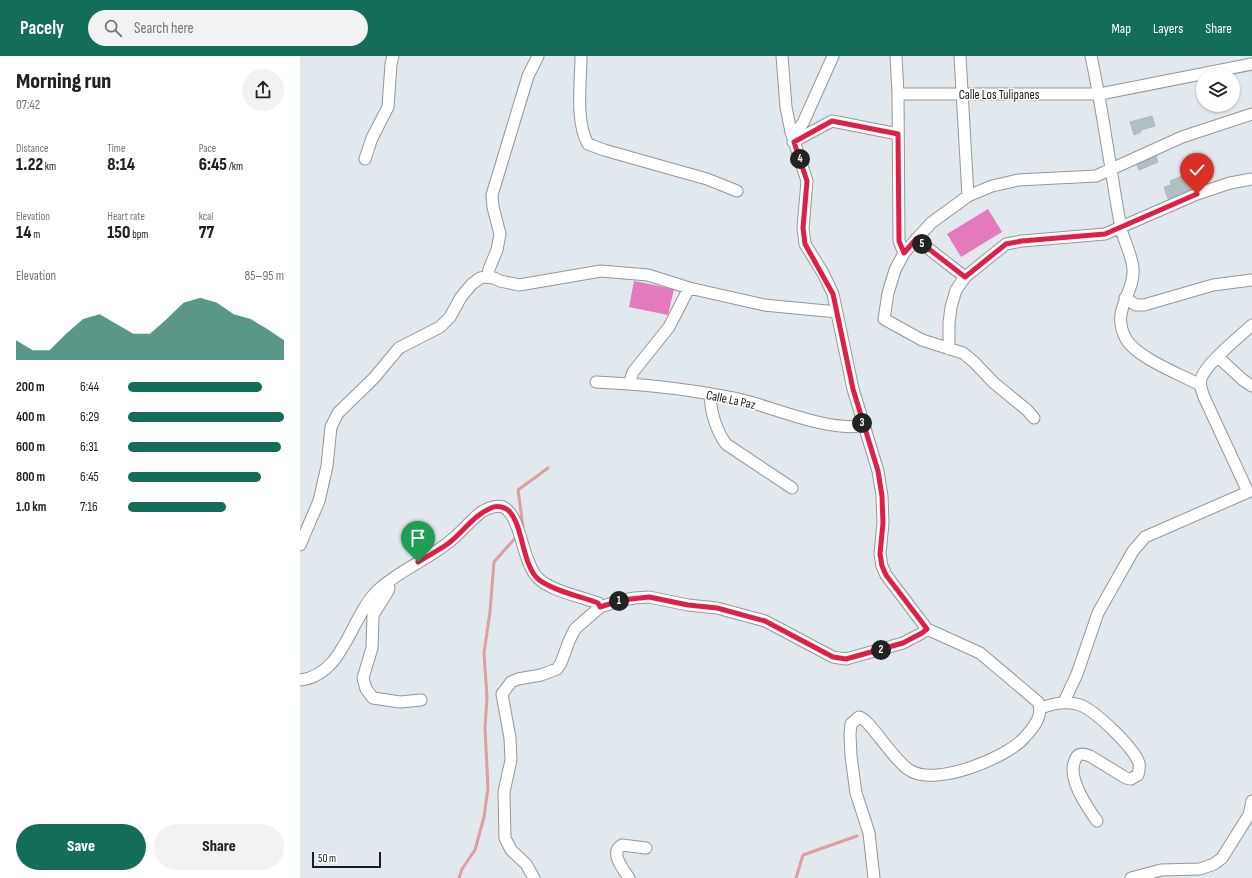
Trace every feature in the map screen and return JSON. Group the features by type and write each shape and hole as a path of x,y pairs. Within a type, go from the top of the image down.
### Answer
{"street":[{"path":"365,159 372,138 388,107 391,64 393,56"},
{"path":"488,277 489,269 497,250 500,234 493,207 492,195 528,76 538,56"},
{"path":"581,56 580,116 582,130 588,144 604,150 707,179 737,191"},
{"path":"782,56 786,106 792,137 807,181 803,228 805,244 833,294 853,389 878,471 882,496 883,523 880,554 882,566 886,575 927,629 980,653 1038,702 1041,713 1025,737 1015,746 975,767 944,774 922,775 911,772 901,764 886,748 866,720 859,717 854,720 851,724 850,734 851,756 856,793 869,833 874,878"},
{"path":"792,137 803,123 833,56"},
{"path":"896,56 898,94 899,241 904,253"},
{"path":"960,56 961,95 968,196"},
{"path":"1092,56 1100,94 1110,170 1120,228 1133,270 1132,279 1120,318 1122,329 1127,340 1150,360 1200,385"},
{"name":"Calle Los Tulipanes","path":"898,94 1100,94 1252,64"},
{"path":"1034,418 963,353 922,340 884,319 888,292 895,270 904,253 931,223 968,196 992,186 1018,180 1096,176 1182,137 1252,114"},
{"path":"792,137 832,121 898,134"},
{"path":"949,349 951,307 956,290 965,277 1006,244 1022,241 1105,234 1197,194 1230,183 1252,179"},
{"path":"916,239 965,277"},
{"path":"300,545 319,500 328,466 331,428 338,413 374,378 399,348 440,327 450,317 461,297 472,284 480,278 488,277 518,285 601,271 614,271 648,275 689,288 764,305 837,312"},
{"path":"1125,298 1136,305 1144,305 1213,285 1252,280"},
{"path":"629,384 633,372 669,327 689,288"},
{"path":"1064,702 1077,674 1098,613 1133,551 1145,537 1248,492 1204,397 1200,385 1201,378 1208,366 1252,325"},
{"path":"1218,357 1243,380 1252,386"},
{"name":"Calle La Paz","path":"596,382 629,384 711,394 748,401 796,417 835,425 852,427 863,425"},
{"path":"711,394 711,406 716,422 726,444 792,488"},
{"path":"300,680 314,676 330,666 376,592 392,579 449,542 483,511 493,507 502,507 510,511 528,563 537,578 552,587 598,603 600,607"},
{"path":"387,584 389,588 388,591 373,615 372,648 363,678 366,689 373,698 400,702 421,700"},
{"path":"534,878 526,864 511,850 505,838 504,792 511,760 510,738 502,694 511,682 518,679 541,675 557,669 575,629 600,607 622,600 649,597 688,605 717,608 765,621 833,657 846,659 903,643 927,629"},
{"path":"1040,708 1064,702 1080,705 1101,719 1121,738 1139,762 1140,769 1138,775 1131,779 1126,778 1090,756 1084,754 1078,755 1072,766 1075,781 1084,803 1097,821"},
{"path":"1131,878 1161,870 1200,869 1214,864 1222,858 1249,815 1252,801"},
{"path":"629,878 622,869 617,857 616,851 618,847 622,845 646,848"}],"shaded area":[{"path":"988,209 1002,232 961,257 947,234"},
{"path":"634,281 674,289 668,315 629,307"}],"building":[{"path":"1152,116 1155,126 1141,130 1141,132 1134,135 1130,122"},
{"path":"1156,156 1158,162 1139,170 1137,165"},
{"path":"1207,163 1210,171 1190,179 1194,188 1168,199 1164,187 1171,185 1170,181 1182,176 1182,174 1190,171 1190,169"}],"waterway":[{"path":"523,527 518,490 548,468"},
{"path":"459,878 462,869 475,850 484,817 488,788 485,728 487,697 484,653 490,612 494,562 517,536"},
{"path":"796,878 803,855 857,836"}],"route":[{"path":"418,562 449,542 483,511 493,507 502,507 510,511 514,519 528,563 537,578 552,587 598,603 600,607 622,600 649,597 688,605 717,608 765,621 833,657 846,659 903,643 927,629 886,575 882,566 880,554 883,523 882,496 878,471 853,389 833,294 823,273 805,244 803,228 807,181 794,142 832,121 898,134 900,246 904,253 916,239 965,277 1006,244 1022,241 1105,234 1197,194"}]}
